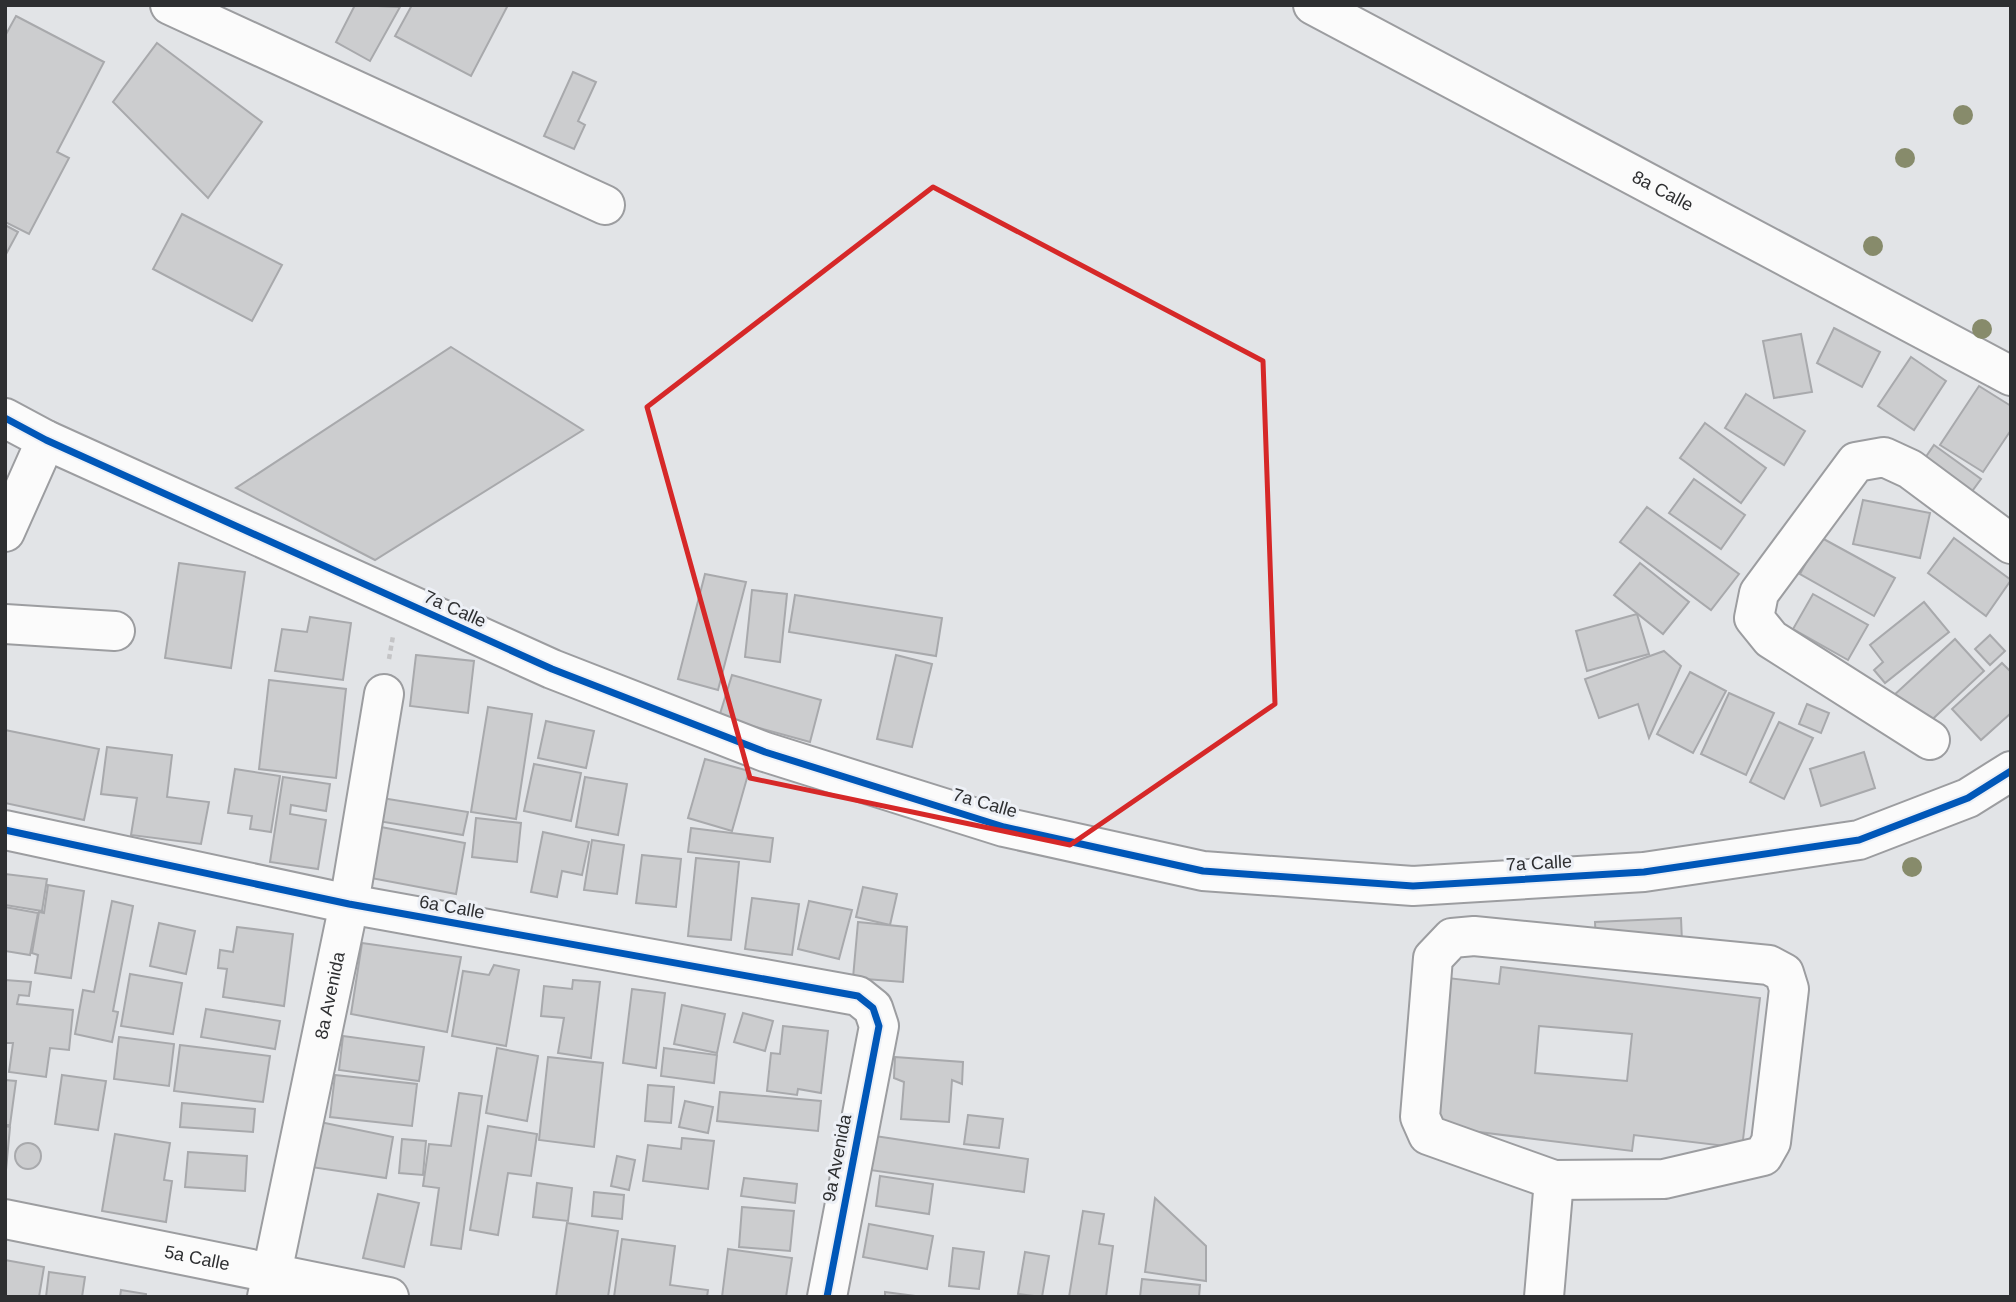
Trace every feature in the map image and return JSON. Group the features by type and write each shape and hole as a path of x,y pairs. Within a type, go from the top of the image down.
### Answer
{"street":[{"path":"170,5 605,205"},
{"name":"8a Calle","path":"1313,5 2011,376"},
{"name":"7a Calle","path":"5,418 46,440 552,669 765,752 1004,827 1203,871 1413,886 1644,872 1859,840 1968,798 2011,771"},
{"path":"5,532 46,440"},
{"path":"1930,740 1771,639 1754,618 1759,593 1856,462 1884,457 1910,468 2011,544"},
{"path":"5,624 115,631"},
{"name":"8a Avenida","path":"269,1285 349,904 384,694"},
{"name":"6a Calle","path":"5,830 349,904 858,996 873,1007 879,1026"},
{"path":"1474,936 1769,965 1784,973 1789,989 1771,1142 1763,1156 1664,1179 1553,1180 1428,1135 1420,1117 1433,958 1452,939 1474,936"},
{"name":"9a Avenida","path":"827,1297 879,1026"},
{"path":"1544,1297 1553,1180"},
{"name":"5a Calle","path":"5,1219 269,1285 389,1297"}],"path":[{"path":"384,694 398,601"}],"highlighted area":[{"path":"933,187 1263,361 1275,704 1070,845 750,778 647,407"}],"building":[{"path":"355,5 400,7 370,61 336,42"},
{"path":"412,5 508,5 471,76 395,36"},
{"path":"16,16 104,62 57,152 69,158 29,234 5,222 5,36"},
{"path":"157,43 262,122 208,198 113,102"},
{"path":"573,72 596,82 578,121 585,125 574,149 544,136"},
{"path":"182,214 282,265 252,321 153,269"},
{"path":"5,225 18,232 5,256"},
{"path":"1834,328 1880,352 1862,387 1817,363"},
{"path":"1801,334 1812,392 1774,398 1763,341"},
{"path":"451,347 583,430 375,560 236,488"},
{"path":"1911,357 1946,381 1914,430 1878,406"},
{"path":"1979,386 2011,406 2011,430 1983,472 1940,445"},
{"path":"1746,394 1805,431 1784,465 1725,428"},
{"path":"1705,423 1766,468 1741,503 1680,458"},
{"path":"1934,445 1981,479 1970,494 1923,461"},
{"path":"1694,479 1745,515 1721,549 1669,513"},
{"path":"1863,500 1930,513 1920,558 1853,544"},
{"path":"1647,507 1739,574 1711,610 1620,542"},
{"path":"1820,537 1895,578 1874,616 1800,574"},
{"path":"1954,538 2011,580 1986,616 1928,573"},
{"path":"179,563 245,572 231,668 165,658"},
{"path":"1640,563 1689,602 1663,634 1614,595"},
{"path":"705,574 746,582 718,690 678,679"},
{"path":"752,590 787,594 780,662 745,657"},
{"path":"1813,594 1868,625 1848,660 1793,629"},
{"path":"795,595 942,618 936,656 789,632"},
{"path":"1924,602 1949,632 1885,683 1874,670 1883,662 1870,645"},
{"path":"1637,614 1649,654 1587,671 1576,631"},
{"path":"310,617 351,623 343,680 275,671 282,629 307,632"},
{"path":"1990,635 2005,651 1990,665 1975,649"},
{"path":"1955,639 1984,671 1923,728 1893,696"},
{"path":"1664,651 1681,666 1649,738 1638,704 1599,718 1585,679"},
{"path":"416,655 474,661 468,713 410,706"},
{"path":"896,655 932,664 912,747 877,739"},
{"path":"2002,663 2011,672 2011,713 1981,740 1952,709"},
{"path":"1690,672 1726,691 1693,753 1657,734"},
{"path":"732,675 821,700 810,742 719,717"},
{"path":"269,680 346,689 336,778 259,769"},
{"path":"1729,693 1774,713 1746,775 1701,754"},
{"path":"1807,704 1829,713 1821,733 1799,724"},
{"path":"488,707 532,714 516,819 471,812"},
{"path":"546,721 594,731 586,768 538,758"},
{"path":"1779,722 1813,738 1784,799 1750,782"},
{"path":"5,730 99,749 84,820 5,803"},
{"path":"107,747 172,755 167,797 209,802 201,844 131,835 137,798 101,794"},
{"path":"1864,752 1875,788 1821,806 1810,769"},
{"path":"705,759 749,771 732,831 688,818"},
{"path":"534,764 581,773 571,821 524,811"},
{"path":"235,769 280,776 271,832 250,829 252,816 228,813"},
{"path":"283,777 330,784 326,811 291,805 290,814 326,820 318,869 270,862"},
{"path":"585,777 627,784 618,835 576,827"},
{"path":"382,798 468,812 463,835 378,821"},
{"path":"476,818 521,823 517,862 472,857"},
{"path":"381,827 465,843 456,894 371,878"},
{"path":"691,828 773,838 770,862 688,852"},
{"path":"543,832 589,842 582,875 562,871 557,897 531,892"},
{"path":"592,840 624,845 617,894 584,890"},
{"path":"642,855 681,859 676,907 636,903"},
{"path":"696,858 739,862 731,940 688,936"},
{"path":"5,874 47,879 42,911 5,905"},
{"path":"48,885 84,891 71,978 35,973 38,955 32,953 39,912 44,913"},
{"path":"863,887 897,894 890,925 856,917"},
{"path":"752,898 799,904 792,955 745,949"},
{"path":"112,901 133,906 113,1011 118,1012 112,1042 75,1034 83,990 94,992"},
{"path":"809,901 852,910 839,959 798,949"},
{"path":"5,907 38,913 30,955 5,951"},
{"path":"1681,918 1682,942 1596,946 1595,922"},
{"path":"858,922 907,927 903,982 853,978"},
{"path":"159,923 195,931 186,974 150,966"},
{"path":"237,927 293,934 284,1006 223,997 227,969 218,968 220,950 233,952"},
{"path":"362,943 461,957 447,1032 351,1014"},
{"path":"494,965 519,970 506,1046 452,1036 463,971 489,975"},
{"path":"1501,967 1760,998 1742,1148 1634,1135 1632,1151 1430,1126 1448,978 1499,984","holes":["1539,1026 1632,1034 1627,1081 1535,1073"]},
{"path":"130,974 182,983 173,1034 121,1026"},
{"path":"5,980 31,982 29,996 19,995 17,1004 73,1010 69,1050 50,1048 46,1077 9,1072 13,1043 6,1043"},
{"path":"573,980 600,982 591,1058 558,1053 564,1018 541,1016 544,986 572,989"},
{"path":"632,989 665,993 656,1068 623,1063"},
{"path":"682,1005 725,1014 717,1053 674,1044"},
{"path":"206,1009 280,1021 275,1049 201,1037"},
{"path":"743,1013 773,1021 765,1051 734,1042"},
{"path":"783,1026 828,1031 821,1093 798,1089 797,1095 767,1091 771,1053 780,1054"},
{"path":"343,1036 424,1047 419,1081 339,1070"},
{"path":"119,1037 174,1044 169,1086 114,1079"},
{"path":"180,1045 270,1056 263,1102 174,1091"},
{"path":"497,1048 538,1056 527,1121 486,1113"},
{"path":"664,1048 717,1055 714,1083 661,1076"},
{"path":"548,1057 603,1063 594,1147 539,1140"},
{"path":"895,1057 963,1062 962,1084 952,1080 949,1122 901,1119 904,1082 894,1078"},
{"path":"62,1075 106,1081 98,1130 55,1124"},
{"path":"335,1075 417,1084 412,1126 330,1117"},
{"path":"5,1080 16,1081 10,1125 5,1125"},
{"path":"648,1085 674,1087 671,1123 645,1121"},
{"path":"720,1092 821,1101 818,1131 717,1121"},
{"path":"459,1093 482,1096 461,1249 431,1245 439,1188 423,1186 429,1144 451,1146"},
{"path":"685,1101 713,1107 708,1133 679,1127"},
{"path":"182,1103 255,1109 253,1132 180,1127"},
{"path":"968,1115 1003,1119 999,1148 964,1144"},
{"path":"320,1122 393,1137 386,1178 311,1167"},
{"path":"5,1126 10,1127 6,1170 5,1170"},
{"path":"488,1126 537,1134 531,1176 508,1173 498,1235 470,1230"},
{"path":"115,1134 170,1143 164,1180 172,1181 166,1222 102,1211"},
{"path":"875,1136 1028,1159 1024,1192 870,1170"},
{"path":"682,1138 714,1141 708,1189 643,1181 648,1145 681,1149"},
{"path":"402,1139 426,1141 423,1175 399,1173"},
{"path":"28,1143 37,1147 41,1156 37,1165 28,1169 19,1165 15,1156 19,1147"},
{"path":"188,1152 247,1156 245,1191 185,1187"},
{"path":"617,1156 635,1160 629,1190 611,1186"},
{"path":"880,1176 933,1184 929,1214 876,1206"},
{"path":"744,1178 797,1184 795,1203 741,1196"},
{"path":"537,1183 572,1188 568,1221 533,1217"},
{"path":"594,1192 624,1195 622,1219 592,1216"},
{"path":"378,1194 419,1203 404,1267 363,1258"},
{"path":"1155,1198 1206,1246 1206,1281 1145,1272"},
{"path":"742,1207 794,1211 790,1251 739,1247"},
{"path":"1083,1211 1104,1214 1099,1244 1113,1246 1106,1297 1069,1297"},
{"path":"567,1223 618,1231 608,1297 556,1297"},
{"path":"869,1224 933,1236 927,1269 863,1257"},
{"path":"622,1239 675,1246 670,1285 708,1290 707,1297 614,1297"},
{"path":"953,1248 984,1252 979,1289 949,1286"},
{"path":"728,1249 792,1258 786,1297 722,1297"},
{"path":"1025,1252 1049,1256 1042,1297 1018,1294"},
{"path":"5,1260 44,1267 39,1297 5,1297"},
{"path":"49,1272 85,1277 82,1297 46,1297"},
{"path":"1142,1279 1200,1285 1199,1297 1140,1297"},
{"path":"121,1290 146,1294 146,1297 120,1297"},
{"path":"885,1292 923,1297 885,1297"}],"cycle path":[{"path":"5,418 46,440 552,669 765,752 1004,827 1203,871 1413,886 1644,872 1859,840 1968,798 2011,771"},
{"path":"5,830 349,904 858,996 873,1008 879,1026 827,1297"}]}
